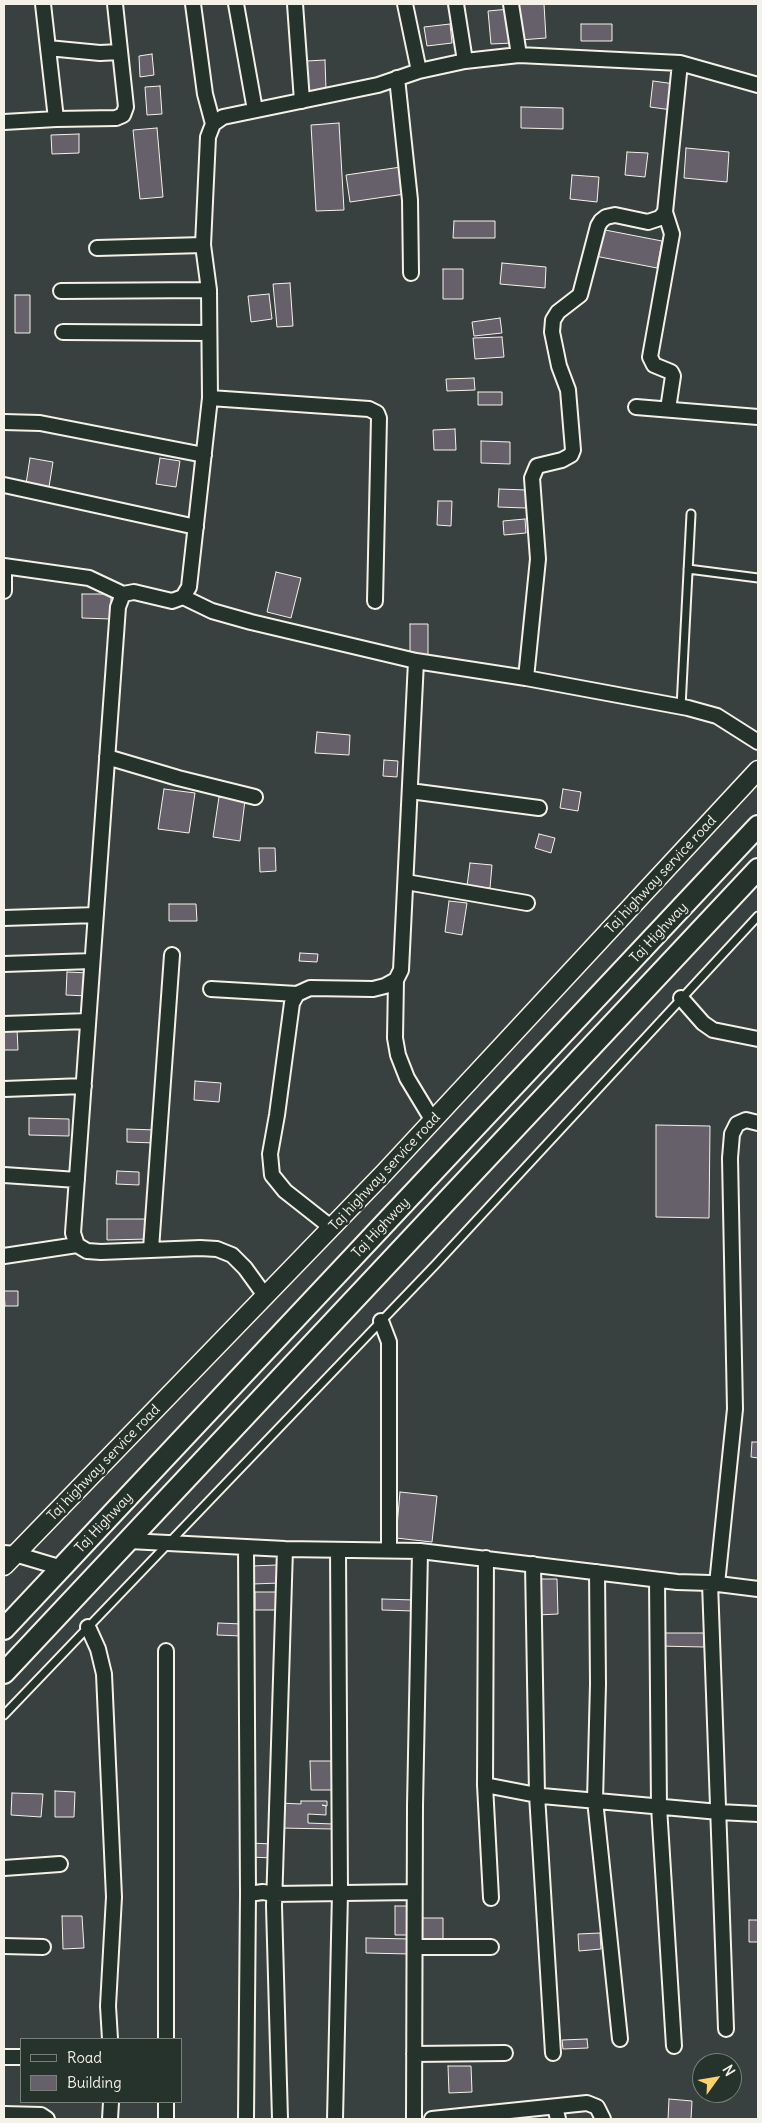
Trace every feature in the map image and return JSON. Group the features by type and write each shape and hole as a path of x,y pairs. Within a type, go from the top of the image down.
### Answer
{"main road":[{"name":"Taj Highway","path":"4,1629 758,826"},
{"path":"4,1673 758,869"}],"street":[{"path":"43,4 56,118"},
{"path":"4,122 56,118 116,118 123,114 126,107 116,4"},
{"path":"193,4 205,94 213,124"},
{"path":"236,4 256,110"},
{"path":"295,4 302,101"},
{"path":"404,4 419,71"},
{"path":"456,4 465,61"},
{"path":"511,4 519,55"},
{"path":"48,48 100,53 120,52"},
{"path":"4,591 4,567 89,578 123,594 134,592 172,601 183,597 189,587 210,398 209,290 203,245 208,137 213,124 223,116 378,85 419,71 465,61 519,55 680,63 758,85"},
{"path":"668,409 673,376 671,372 654,365 650,357 672,234 666,212 680,63"},
{"path":"397,78 410,200 411,273"},
{"path":"526,678 538,558 532,478 537,466 562,460 571,455 573,450 568,390 559,366 552,332 553,320 558,312 580,295 598,226 601,221 606,217 615,215 648,222 660,218 666,212"},
{"path":"97,248 203,245"},
{"path":"61,291 209,290"},
{"path":"63,332 209,333"},
{"path":"210,398 369,409 377,414 380,418 375,601"},
{"path":"636,406 758,418"},
{"path":"4,422 40,423 204,455"},
{"path":"4,485 196,527"},
{"path":"77,1245 74,1234 92,961 118,607 123,594"},
{"path":"183,597 212,611 252,622 416,661 526,678 681,707 717,716 758,742"},
{"path":"211,989 297,994 310,988 373,989 391,984 396,980 401,970 416,661"},
{"path":"107,757 178,778 255,797"},
{"name":"Taj highway service road","path":"7,1558 332,1228 758,770"},
{"path":"410,791 539,808"},
{"path":"406,882 527,903"},
{"path":"4,918 96,915"},
{"path":"151,1249 172,955"},
{"path":"4,964 92,961"},
{"path":"396,980 395,1038 398,1055 408,1078 433,1120"},
{"path":"297,994 292,1003 270,1154 272,1175 285,1191 332,1228"},
{"path":"681,998 703,1023 713,1030 758,1039"},
{"path":"4,1024 88,1021"},
{"path":"4,1089 84,1086"},
{"path":"726,2029 714,1584 735,1409 730,1158 732,1134 737,1124 746,1120 758,1123"},
{"path":"4,1175 77,1180"},
{"path":"4,1256 77,1245 88,1251 101,1252 151,1249 217,1249 232,1255 245,1268 266,1297"},
{"path":"381,1321 389,1342 389,1550"},
{"path":"129,1540 285,1548 420,1551 657,1580 758,1589"},
{"path":"246,1546 248,1894 246,2119"},
{"path":"280,2119 274,1894 285,1548"},
{"path":"335,2119 340,1893 338,1550"},
{"path":"414,2119 414,1892 420,1551"},
{"path":"7,1558 62,1568"},
{"path":"486,1558 485,1785 491,1898"},
{"path":"533,1564 537,1795 553,2053"},
{"path":"597,1572 596,1800 620,2039"},
{"path":"657,1580 659,1807 674,2046"},
{"path":"88,1627 98,1649 104,1674 114,1897 108,2006 110,2038"},
{"path":"166,1650 166,2038"},
{"path":"485,1785 537,1795 659,1807 758,1814"},
{"path":"4,1868 60,1864"},
{"path":"248,1894 263,1892 274,1894 414,1892"},
{"path":"4,1946 43,1947"},
{"path":"415,1947 491,1947"},
{"path":"414,2054 505,2053"},
{"path":"4,2057 20,2057"},
{"path":"432,2119 557,2113 587,2102 595,2104 603,2119"},
{"path":"110,2119 111,2103"},
{"path":"166,2103 166,2119"},
{"path":"4,2114 41,2115 47,2119"}],"lane":[{"path":"681,707 692,514"},
{"path":"688,569 758,578"},
{"path":"4,1715 381,1321 758,916"}],"building":[{"path":"517,4 544,4 546,38 520,40"},
{"path":"510,9 513,43 491,44 488,11"},
{"path":"450,24 452,43 427,46 424,27"},
{"path":"581,24 612,24 612,41 581,41"},
{"path":"152,54 154,75 140,77 139,56"},
{"path":"325,60 326,90 308,91 307,61"},
{"path":"653,81 675,84 672,110 650,107"},
{"path":"160,86 162,114 147,115 145,87"},
{"path":"521,107 563,108 563,129 521,128"},
{"path":"339,123 344,210 316,211 311,125"},
{"path":"157,128 163,197 140,199 133,130"},
{"path":"79,134 79,153 52,154 51,135"},
{"path":"686,148 729,152 727,182 684,178"},
{"path":"627,152 648,153 645,177 625,175"},
{"path":"401,167 405,194 350,202 346,175"},
{"path":"572,175 599,177 597,202 570,199"},
{"path":"454,221 495,221 495,238 453,238"},
{"path":"600,229 662,241 657,268 595,256"},
{"path":"502,263 546,267 545,288 500,284"},
{"path":"443,269 463,269 463,299 443,299"},
{"path":"290,283 293,326 277,327 273,284"},
{"path":"269,294 272,319 251,322 248,296"},
{"path":"15,295 30,295 30,333 15,333"},
{"path":"500,318 502,333 474,336 472,322"},
{"path":"502,337 504,357 475,359 473,338"},
{"path":"474,378 475,390 447,391 446,379"},
{"path":"478,392 502,392 502,405 478,405"},
{"path":"455,429 456,450 434,450 433,430"},
{"path":"481,441 510,442 510,464 481,463"},
{"path":"30,458 53,462 49,487 26,484"},
{"path":"160,458 180,461 176,487 156,484"},
{"path":"499,489 527,490 526,508 498,507"},
{"path":"438,501 452,501 451,526 437,525"},
{"path":"525,519 526,533 504,535 503,521"},
{"path":"276,572 301,578 291,618 267,612"},
{"path":"82,594 111,594 111,619 82,618"},
{"path":"410,624 428,624 428,656 410,656"},
{"path":"317,732 350,735 349,755 315,753"},
{"path":"384,760 398,761 397,777 383,776"},
{"path":"164,789 195,793 189,833 158,829"},
{"path":"563,789 581,792 578,811 560,808"},
{"path":"219,797 245,800 240,841 213,837"},
{"path":"539,834 555,838 551,853 535,848"},
{"path":"259,848 275,848 276,871 260,872"},
{"path":"470,863 492,865 490,888 467,886"},
{"path":"449,901 467,903 462,935 445,932"},
{"path":"169,904 196,904 197,921 169,921"},
{"path":"300,953 318,954 317,962 299,961"},
{"path":"67,972 88,973 87,996 66,995"},
{"path":"17,1028 18,1050 4,1050 4,1029"},
{"path":"195,1081 221,1083 219,1102 194,1100"},
{"path":"29,1118 69,1119 69,1136 29,1135"},
{"path":"656,1125 710,1126 709,1218 656,1217"},
{"path":"127,1129 155,1130 155,1143 127,1142"},
{"path":"117,1171 139,1172 139,1185 116,1184"},
{"path":"107,1219 148,1219 149,1239 107,1240"},
{"path":"4,1291 18,1291 18,1306 5,1306"},
{"path":"752,1442 758,1442 758,1458 751,1457"},
{"path":"400,1492 437,1496 432,1542 396,1538"},
{"path":"277,1565 279,1583 253,1584 252,1566"},
{"path":"535,1579 557,1579 558,1614 537,1615"},
{"path":"255,1592 278,1592 278,1610 255,1610"},
{"path":"382,1599 414,1600 413,1611 382,1610"},
{"path":"218,1623 242,1624 241,1636 217,1635"},
{"path":"658,1633 704,1633 704,1647 658,1646"},
{"path":"310,1761 331,1761 332,1790 311,1790"},
{"path":"55,1791 75,1792 74,1817 55,1817"},
{"path":"12,1793 43,1794 41,1817 11,1815"},
{"path":"301,1801 327,1801 327,1806 322,1805 326,1806 326,1815 308,1814 308,1823 333,1824 333,1829 280,1828 280,1803 301,1804"},
{"path":"249,1843 273,1844 273,1858 249,1857"},
{"path":"395,1906 412,1906 412,1935 395,1935"},
{"path":"62,1916 82,1916 84,1948 63,1949"},
{"path":"420,1918 443,1918 443,1941 420,1941"},
{"path":"749,1920 758,1920 758,1942 749,1942"},
{"path":"600,1933 601,1949 579,1951 578,1934"},
{"path":"366,1938 410,1939 410,1954 366,1953"},
{"path":"587,2039 588,2048 563,2049 562,2040"},
{"path":"448,2066 471,2066 472,2092 449,2093"},
{"path":"669,2099 692,2101 691,2119 668,2119"}]}
